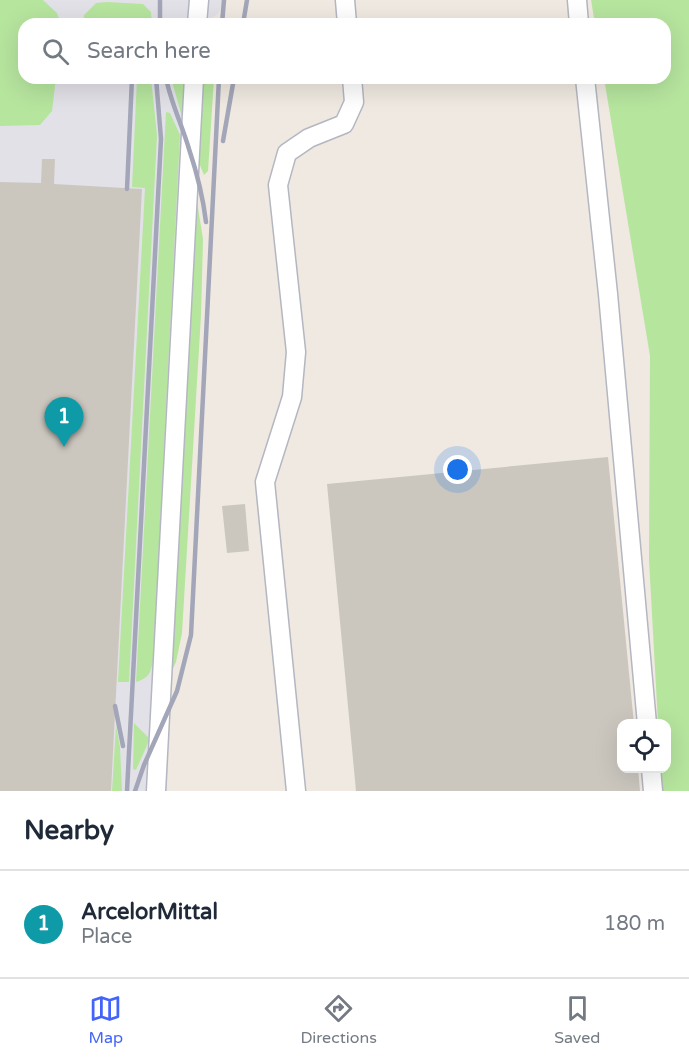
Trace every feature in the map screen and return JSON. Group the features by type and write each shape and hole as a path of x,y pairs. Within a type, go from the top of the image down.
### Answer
{"lane":[{"path":"198,18 199,0"},
{"path":"345,0 346,18"},
{"path":"577,0 578,18"},
{"path":"156,791 194,84"},
{"path":"296,791 265,482 292,397 296,352 279,185 287,153 309,138 344,123 354,102 352,84"},
{"path":"586,84 608,294 647,719"},
{"path":"651,773 653,791"}],"shaded area":[{"path":"0,0 226,0 218,14 212,18 18,18 18,84 202,84 169,677 167,791 0,791"}],"green space":[{"path":"0,0 43,0 57,13 59,18 18,18 18,84 55,84 52,111 40,125 0,126"},
{"path":"591,0 689,0 689,791 662,791 661,773 671,773 671,719 658,719 649,560 650,356 605,84 671,84 671,18 594,18"},
{"path":"96,3 143,4 151,12 152,18 84,18"},
{"path":"137,84 152,84 157,135 129,682 118,682 145,188 132,187"},
{"path":"173,84 184,84 182,117"},
{"path":"202,84 214,84 208,171 204,175 197,158"},
{"path":"166,112 170,113 180,135 153,660 149,674 136,682"},
{"path":"194,183 203,239 201,315 182,633 176,662 169,677"},
{"path":"134,723 148,737 148,743 136,770 133,769"},
{"path":"116,726 120,747 122,791 112,791"}],"building":[{"path":"42,159 55,159 54,184 142,189 111,791 0,791 0,182 41,183"},
{"path":"608,457 634,719 617,719 617,773 638,773 640,791 356,791 327,484"},
{"path":"245,504 249,551 227,553 222,506"}],"railway":[{"path":"160,0 160,18"},
{"path":"222,18 224,0"},
{"path":"244,18 247,0"},
{"path":"127,189 132,84"},
{"path":"127,791 161,139 156,84"},
{"path":"168,84 195,167 206,222"},
{"path":"135,791 177,691 191,635 219,84"},
{"path":"223,141 233,84"},
{"path":"115,706 123,746"}],"place":[{"name":"ArcelorMittal","path":"64,447"}]}
